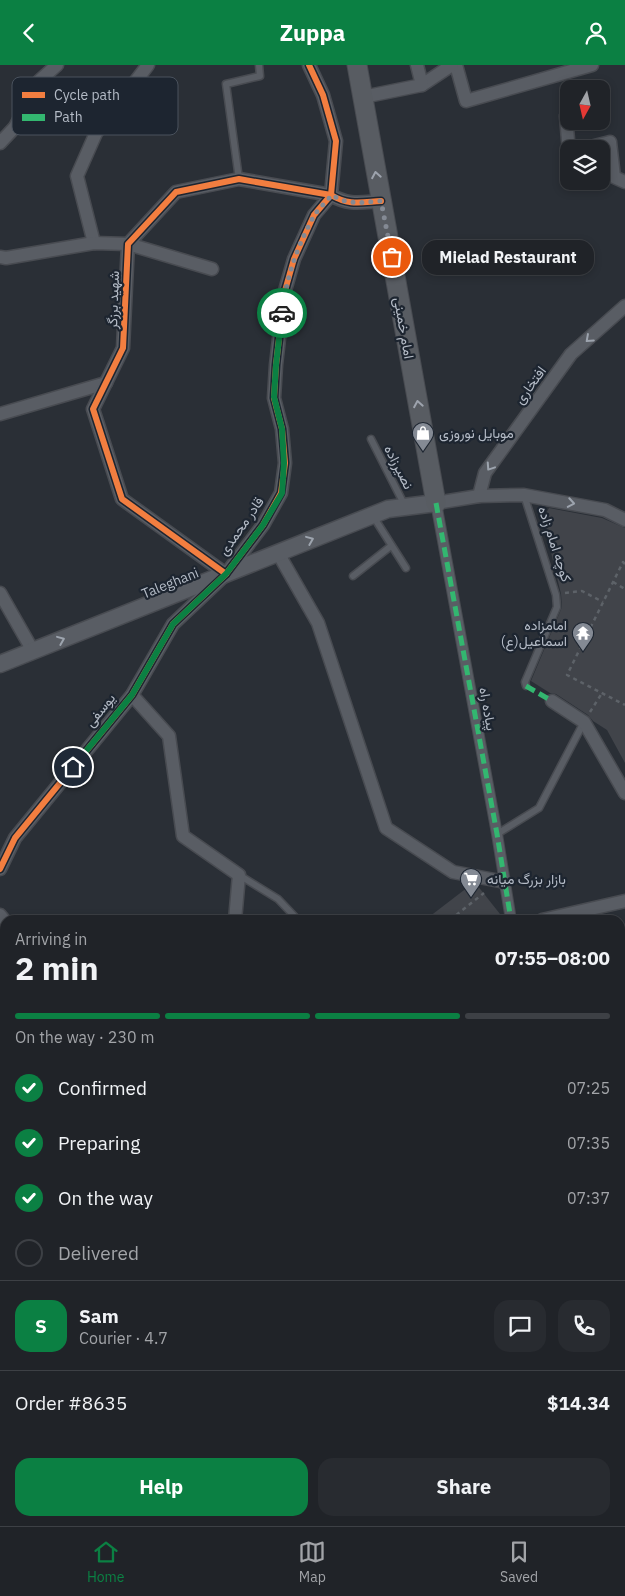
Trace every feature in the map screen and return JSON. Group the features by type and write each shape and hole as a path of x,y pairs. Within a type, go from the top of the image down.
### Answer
{"main road":[{"name":"امام خمینی","path":"357,65 436,503"}],"street":[{"path":"44,77 57,65"},
{"path":"139,77 148,65"},
{"path":"309,65 323,95 336,141 332,195"},
{"path":"417,65 422,85"},
{"path":"362,97 422,85 454,65 466,101 592,65"},
{"path":"0,143 12,130"},
{"path":"94,243 77,177 95,135"},
{"path":"610,142 614,177 625,182"},
{"path":"128,244 176,192 239,179 332,195 340,201 350,203 381,201"},
{"name":"قادر محمدی","path":"226,574 263,525 282,493 284,463 282,429 274,397 284,294 294,259 314,215 332,195"},
{"path":"0,257 6,258 94,243 128,244 212,269"},
{"name":"شهید برزگر","path":"128,244 123,348 93,409 122,499 226,574"},
{"name":"افتخاری","path":"479,496 485,473 572,354 625,306"},
{"path":"0,414 106,383"},
{"path":"436,503 479,496 524,495 605,510 624,518"},
{"name":"Taleghani","path":"0,664 388,509 436,503"},
{"name":"پیاده راه","path":"436,503 510,915"},
{"path":"278,553 318,623 386,828 453,872 505,882"},
{"name":"یوسفی","path":"0,869 15,839 132,695 173,624 226,574"},
{"path":"0,593 33,651"},
{"path":"132,695 169,736 183,836 239,875 235,915"},
{"path":"552,701 584,721 625,793"},
{"path":"564,915 625,901"}],"lane":[{"path":"239,179 226,84 260,76 259,65"},
{"name":"نصیرزاده","path":"371,439 406,507"},
{"name":"کوچه امام زاده","path":"524,495 556,595 557,607 526,685"},
{"path":"372,515 406,568"},
{"path":"354,576 392,545"},
{"path":"497,834 539,808 584,721"},
{"path":"239,875 278,899 293,915"}],"path":[{"path":"625,563 623,562 567,675 625,705"},
{"path":"613,582 625,589"},
{"path":"556,595 582,591 603,601"},
{"path":"584,721 602,693"},
{"path":"456,915 489,889 505,882"}],"building":[{"name":"امامزاده اسماعیل(ع)","path":"549,508 602,518 625,528 625,763 607,730 556,694 550,693 531,681 562,607 561,594 543,519"},
{"name":"بازار بزرگ میانه","path":"472,884 477,885 500,914 499,915 432,915"}],"marked path":[{"path":"436,503 510,915"},
{"path":"526,686 552,701"}],"cycle path":[{"path":"0,869 15,838 132,695 173,624 226,574 263,525 281,493 285,463 282,429 274,398 284,294 294,259 314,215 331,195 336,141 323,95 309,65"},
{"path":"226,574 122,499 93,409 123,348 128,244 176,192 239,179 331,195 350,202 381,201"}],"way so far":[{"path":"282,313 284,294 294,259 314,215 332,195 340,201 350,203 381,201 392,257"}],"place":[{"name":"Mielad Restaurant","path":"392,257"},
{"name":"موبایل نوروزی","path":"423,452"},
{"name":"امامزاده اسماعیل(ع)","path":"583,652"},
{"name":"بازار بزرگ میانه","path":"471,898"}],"route":[{"path":"73,767 132,695 173,624 226,574 263,525 282,493 284,463 282,429 274,397 282,313"}]}
